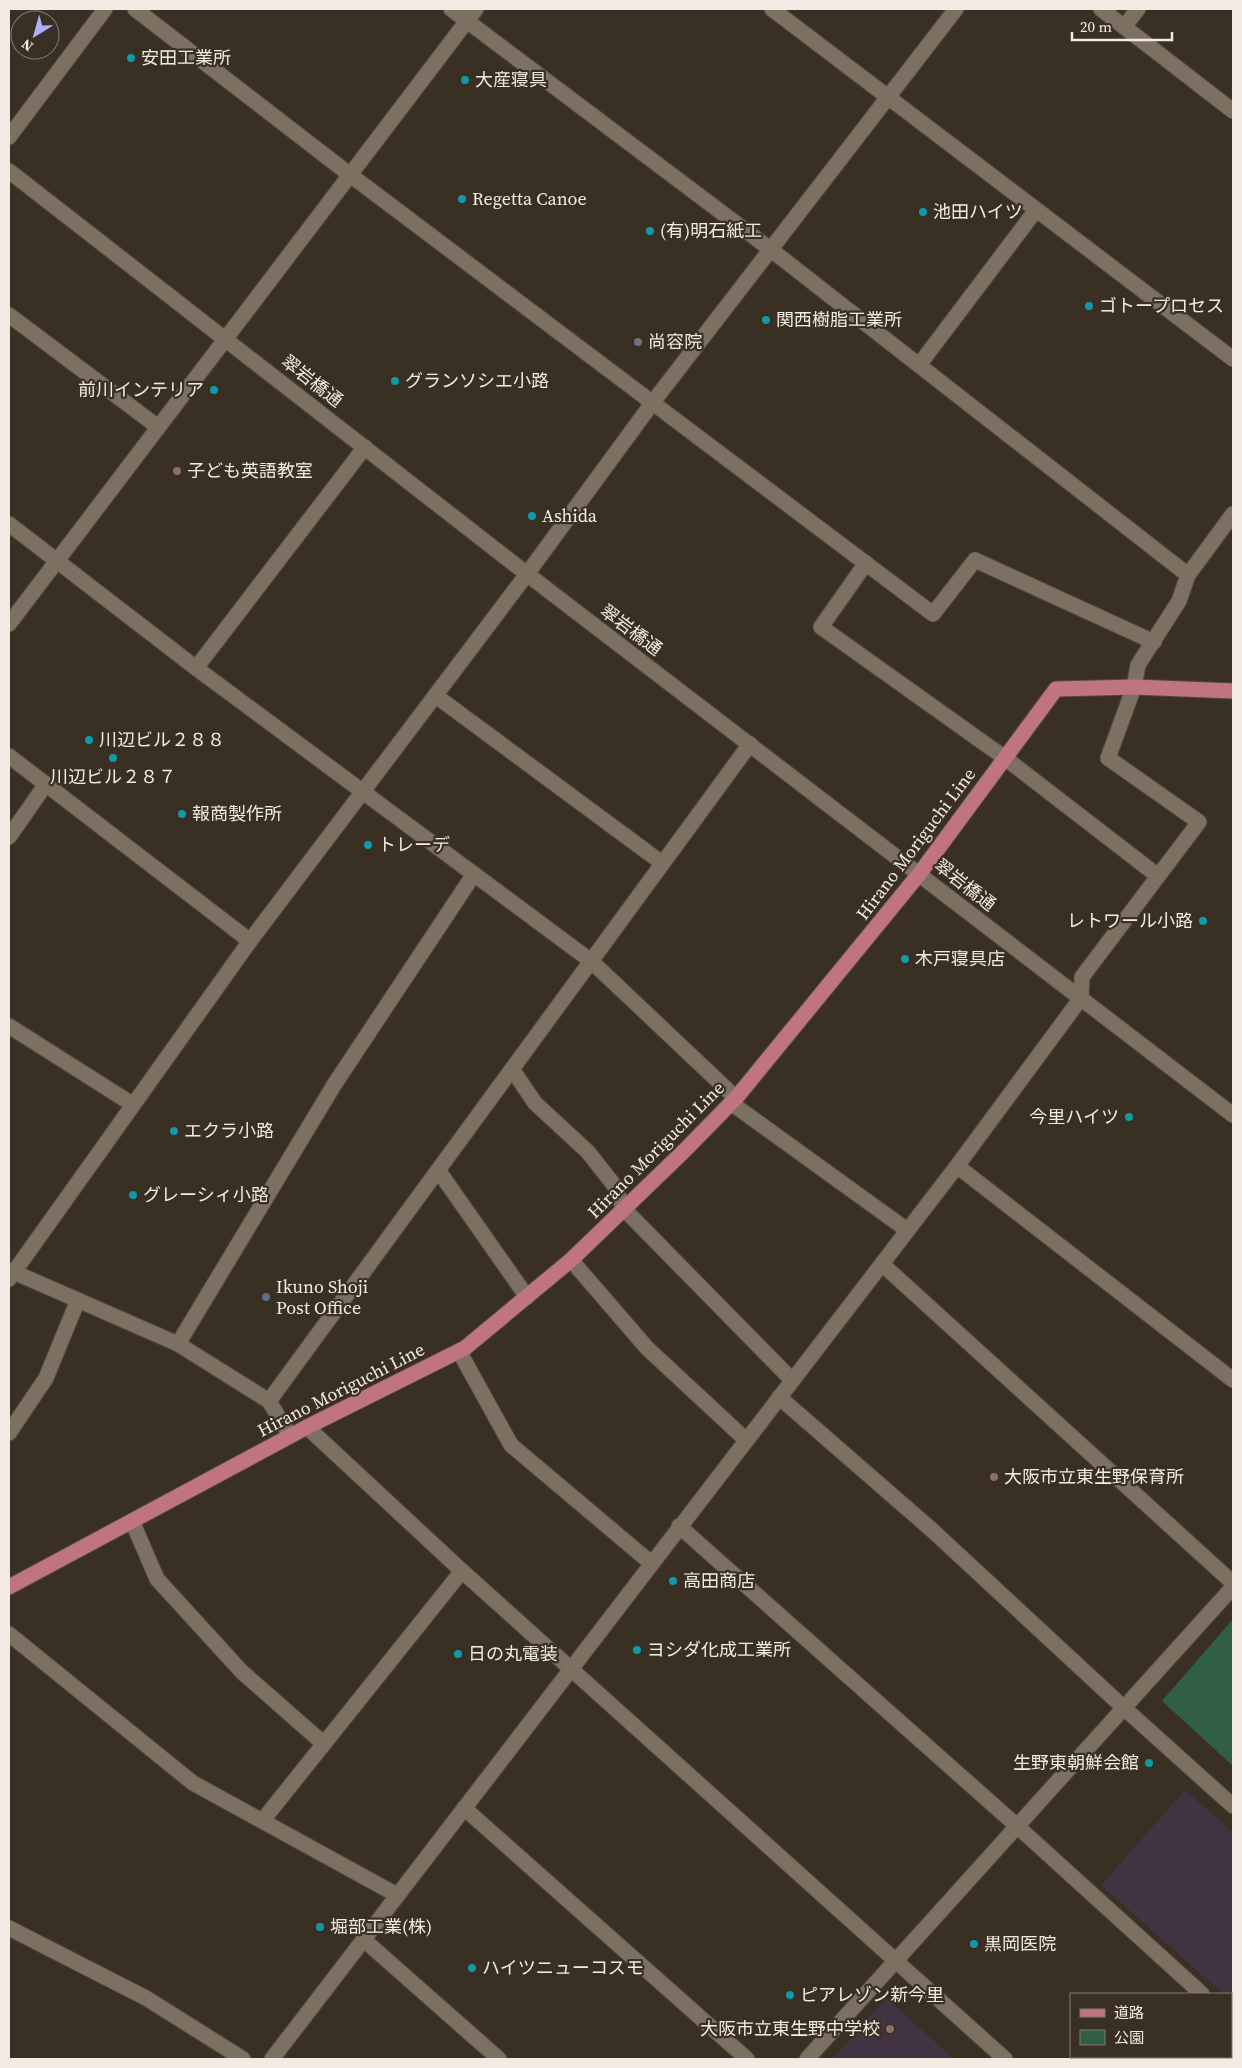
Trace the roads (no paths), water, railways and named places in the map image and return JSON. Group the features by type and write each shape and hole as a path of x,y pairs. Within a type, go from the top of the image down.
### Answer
{"main road":[{"name":"Hirano Moriguchi Line","path":"9,1587 307,1427 459,1351 571,1260 734,1100 920,873 1056,689 1134,687 1233,691"}],"street":[{"path":"9,138 105,9"},
{"path":"135,9 349,174 933,614 975,560 1154,642"},
{"path":"451,9 471,15 1188,575"},
{"path":"772,9 1233,359"},
{"path":"290,1436 269,1401 178,1344 78,1300 10,1274 250,941 436,696 653,402 956,9"},
{"path":"1100,9 1233,111"},
{"path":"1124,26 1138,9"},
{"path":"9,624 58,562 349,174 471,15"},
{"name":"翠岩橋通","path":"9,171 226,337 527,574 920,873 1233,1115"},
{"path":"919,365 1036,210"},
{"path":"9,315 158,427"},
{"path":"196,668 365,447"},
{"path":"272,2059 957,1166 1081,998 1082,978 1199,822 1108,758 1134,687 1138,665 1179,601 1188,575 1233,514"},
{"path":"9,524 196,668 590,961 734,1100 907,1230"},
{"path":"866,563 821,627 1005,758 1158,876"},
{"path":"436,696 662,863"},
{"path":"269,1401 750,744"},
{"path":"9,756 250,941"},
{"path":"9,837 46,784"},
{"path":"178,1344 334,1085 474,874"},
{"path":"9,1026 132,1104"},
{"path":"512,1069 535,1103 588,1152 614,1185 624,1209 792,1380"},
{"path":"957,1166 1233,1380"},
{"path":"438,1170 527,1297"},
{"path":"571,1260 646,1348 746,1440"},
{"path":"882,1264 1233,1583"},
{"path":"9,1433 46,1378 78,1300"},
{"path":"459,1351 512,1446 651,1563"},
{"path":"779,1397 933,1532 1233,1806"},
{"path":"307,1427 462,1571 573,1668 893,1961 1005,2059"},
{"path":"132,1521 157,1579 242,1672 324,1744"},
{"path":"679,1526 1017,1826 1201,1993"},
{"path":"263,1820 462,1571"},
{"path":"807,2059 893,1961 1233,1587"},
{"path":"9,1634 194,1784 263,1820 397,1895"},
{"path":"464,1808 748,2059"},
{"path":"9,1928 146,1998 243,2059"},
{"path":"363,1939 499,2059"}],"place":[{"name":"安田工業所","path":"131,58"},
{"name":"大産寝具","path":"465,80"},
{"name":"Regetta Canoe","path":"462,199"},
{"name":"池田ハイツ","path":"923,212"},
{"name":"(有)明石紙工","path":"650,231"},
{"name":"ゴトープロセス","path":"1089,306"},
{"name":"関西樹脂工業所","path":"766,320"},
{"name":"尚容院","path":"638,342"},
{"name":"グランソシエ小路","path":"395,381"},
{"name":"前川インテリア","path":"214,390"},
{"name":"子ども英語教室","path":"177,471"},
{"name":"Ashida","path":"532,516"},
{"name":"川辺ビル２８８","path":"89,740"},
{"name":"川辺ビル２８７","path":"113,758"},
{"name":"報商製作所","path":"182,814"},
{"name":"トレーデ","path":"368,845"},
{"name":"レトワール小路","path":"1203,921"},
{"name":"木戸寝具店","path":"905,959"},
{"name":"今里ハイツ","path":"1129,1117"},
{"name":"エクラ小路","path":"174,1131"},
{"name":"グレーシィ小路","path":"133,1195"},
{"name":"Ikuno Shoji Post Office","path":"266,1297"},
{"name":"大阪市立東生野保育所","path":"994,1477"},
{"name":"高田商店","path":"673,1581"},
{"name":"ヨシダ化成工業所","path":"637,1650"},
{"name":"日の丸電装","path":"458,1654"},
{"name":"生野東朝鮮会館","path":"1149,1763"},
{"name":"堀部工業(株)","path":"320,1927"},
{"name":"黒岡医院","path":"974,1944"},
{"name":"ハイツニューコスモ","path":"472,1968"},
{"name":"ピアレゾン新今里","path":"790,1995"},
{"name":"大阪市立東生野中学校","path":"890,2029"}]}
